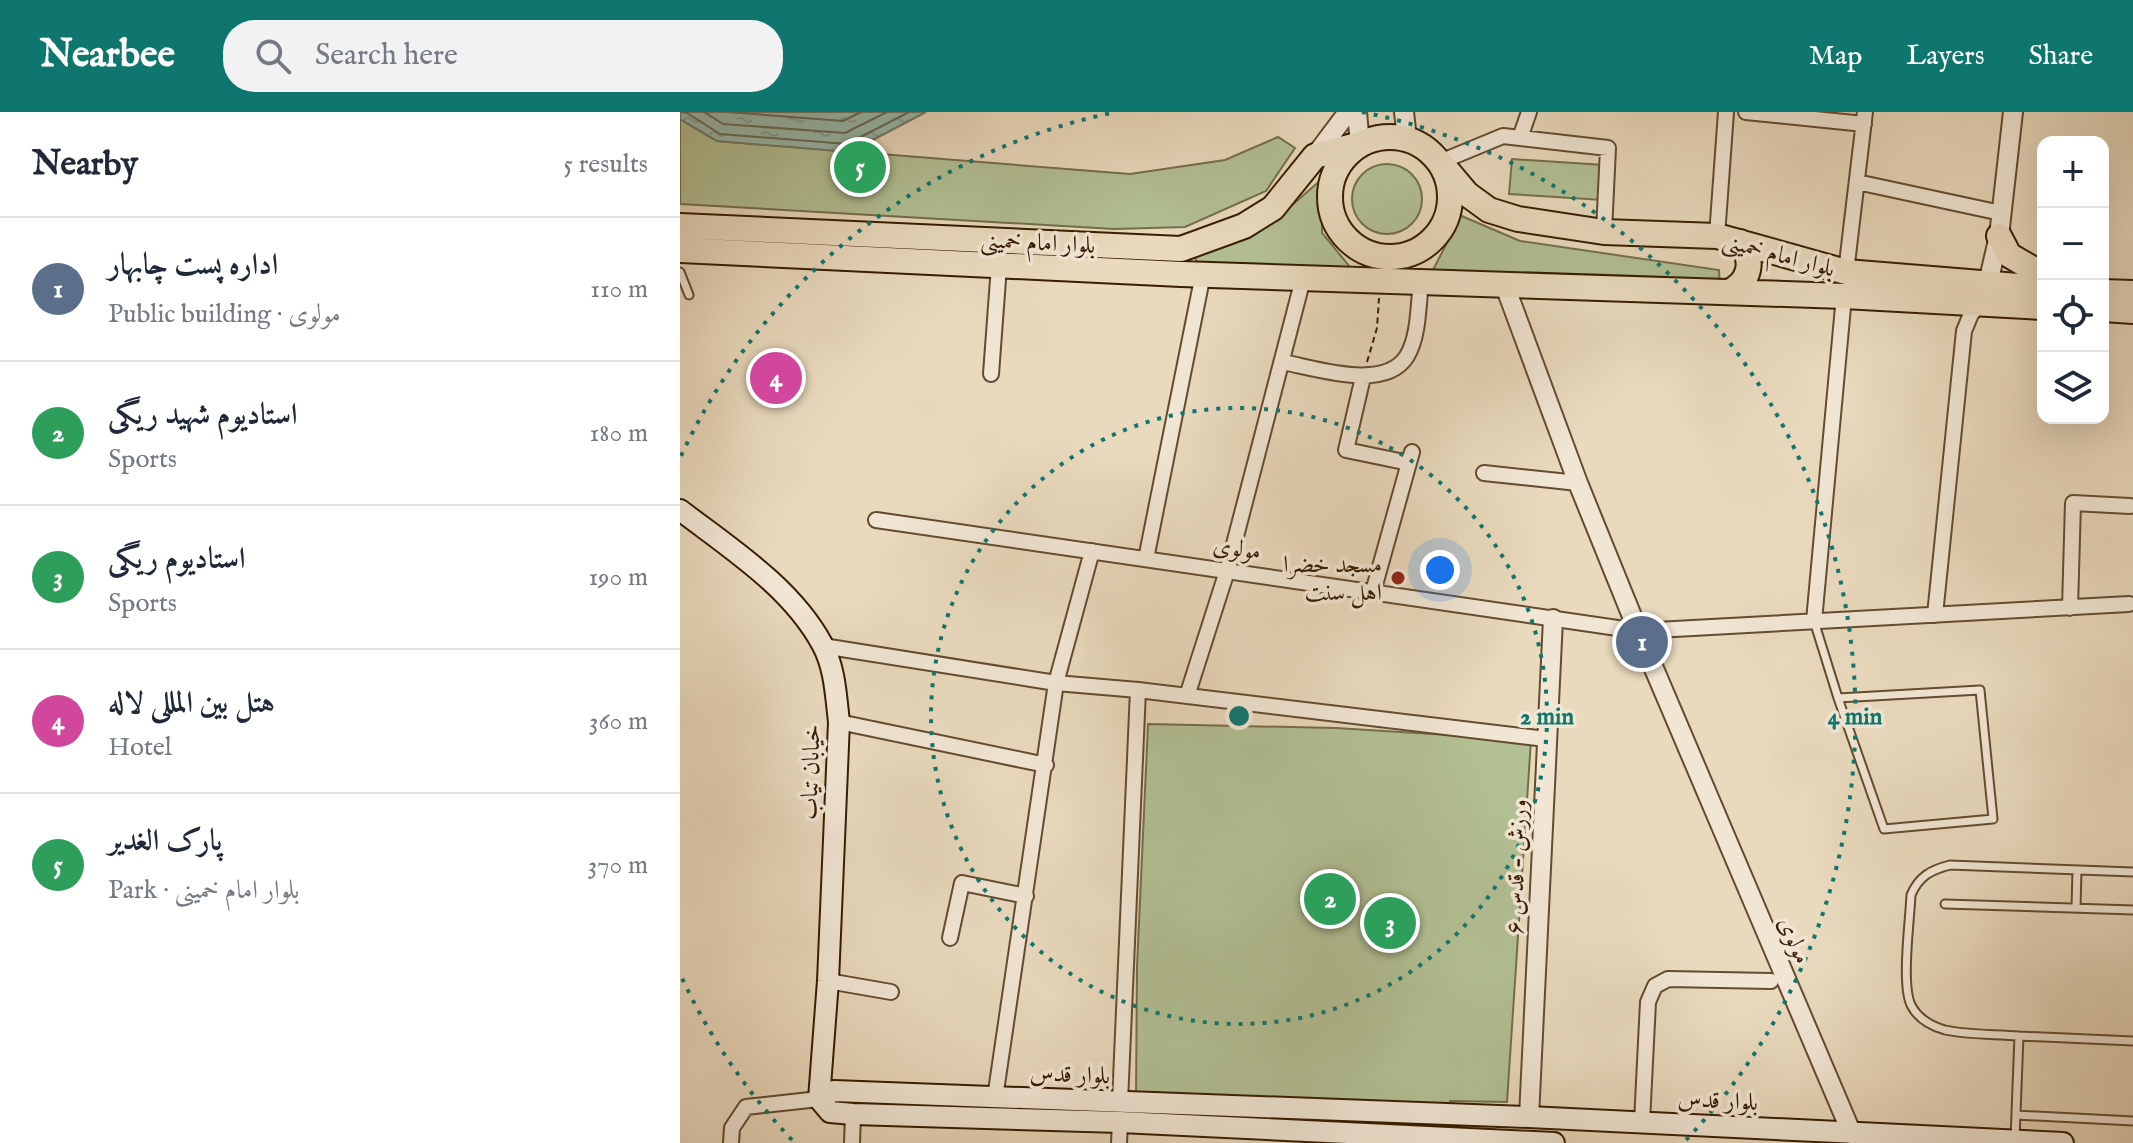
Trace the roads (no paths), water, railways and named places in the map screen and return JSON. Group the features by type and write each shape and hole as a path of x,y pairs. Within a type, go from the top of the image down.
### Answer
{"main road":[{"path":"1315,156 1360,144 1391,136 1407,139 1430,152 1440,162 1450,188 1447,217 1440,230 1420,249 1392,257 1377,256 1350,242 1332,217 1329,202 1334,172 1342,159 1360,144"},
{"name":"بلوار امام خمینی","path":"680,226 1181,249 1244,226 1273,208 1315,156"},
{"name":"بلوار امام خمینی","path":"1440,162 1467,194 1489,210 1518,219 1604,232 1728,239 1845,284"},
{"path":"2000,224 2009,255 2037,271"},
{"path":"1728,239 1748,254 1749,269 1744,281 1728,292"},
{"path":"1181,249 1192,274"},
{"name":"بلوار امام خمینی","path":"680,250 1505,286 1728,292 1845,284 1984,293 2037,289"},
{"path":"1381,281 1392,257"},
{"path":"1392,257 1421,282"},
{"path":"2109,292 2133,293"},
{"name":"بلوار امام خمینی","path":"1984,293 2037,306"},
{"path":"2109,309 2133,311"},
{"name":"خیابان تیاب","path":"680,510 763,573 799,612 823,646 834,685 839,722 828,981 819,1099"},
{"name":"بلوار قدس","path":"1554,1143 1119,1122 853,1114 830,1112 819,1099 834,1091 995,1098 1119,1122 1529,1117 1642,1122 1852,1139 2063,1143"},
{"path":"1527,1142 1529,1117"}],"street":[{"path":"1315,156 1348,112"},
{"path":"1357,112 1360,144"},
{"path":"1404,112 1407,139"},
{"path":"1520,138 1529,112"},
{"path":"1726,112 1728,239"},
{"path":"1746,112 1865,118 1845,284 1814,621"},
{"path":"1935,615 1964,331 1984,293 2000,224 2013,112"},
{"path":"1440,162 1503,136 1608,148 1604,232"},
{"path":"1857,182 2000,224"},
{"path":"991,374 999,266"},
{"path":"1146,559 1192,274"},
{"path":"1187,696 1227,571 1303,279"},
{"path":"1282,362 1363,377 1392,372 1406,358 1413,342 1421,282"},
{"name":"مولوی","path":"1505,286 1578,483 1638,631 1852,1139"},
{"path":"1363,377 1346,450 1410,457 1373,592"},
{"path":"1484,473 1578,483"},
{"path":"2070,608 2073,503 2130,506"},
{"name":"مولوی","path":"876,520 1638,631 2129,604"},
{"path":"995,1098 1056,683 1092,551"},
{"name":"ورزش - قدس ۶","path":"1529,1117 1553,619"},
{"path":"823,646 1056,683 1546,739"},
{"path":"1119,1122 1138,690"},
{"path":"839,722 1046,765"},
{"path":"950,938 962,883 1026,896"},
{"path":"1642,1122 1648,1002 1655,986 1668,979 1771,981"},
{"path":"828,981 891,992"},
{"path":"731,1143 732,1128 746,1107 819,1099"},
{"path":"852,1143 853,1114"}],"lane":[{"path":"680,272 689,295"},
{"path":"1814,621 1838,698 1884,829 1993,819 1980,690 1838,698"},
{"path":"2133,872 1950,865 1934,869 1923,876 1911,895 1907,984 1912,1006 1919,1017 1949,1031 2133,1041"},
{"path":"2076,908 2077,870"},
{"path":"1945,904 2133,910"},
{"path":"2014,1141 2019,1036"},
{"path":"2016,1115 2133,1121"}],"water":[{"path":"680,112 926,112 850,152 717,141 680,119"}],"place":[{"name":"پارک الغدیر","path":"860,167"},
{"name":"هتل بین المللی لاله","path":"776,378"},
{"name":"مسجد خضرا اهل سنت","path":"1398,578"},
{"name":"اداره پست چابهار","path":"1642,642"},
{"name":"استادیوم شهید ریگی","path":"1330,899"},
{"name":"استادیوم ریگی","path":"1390,923"}]}
